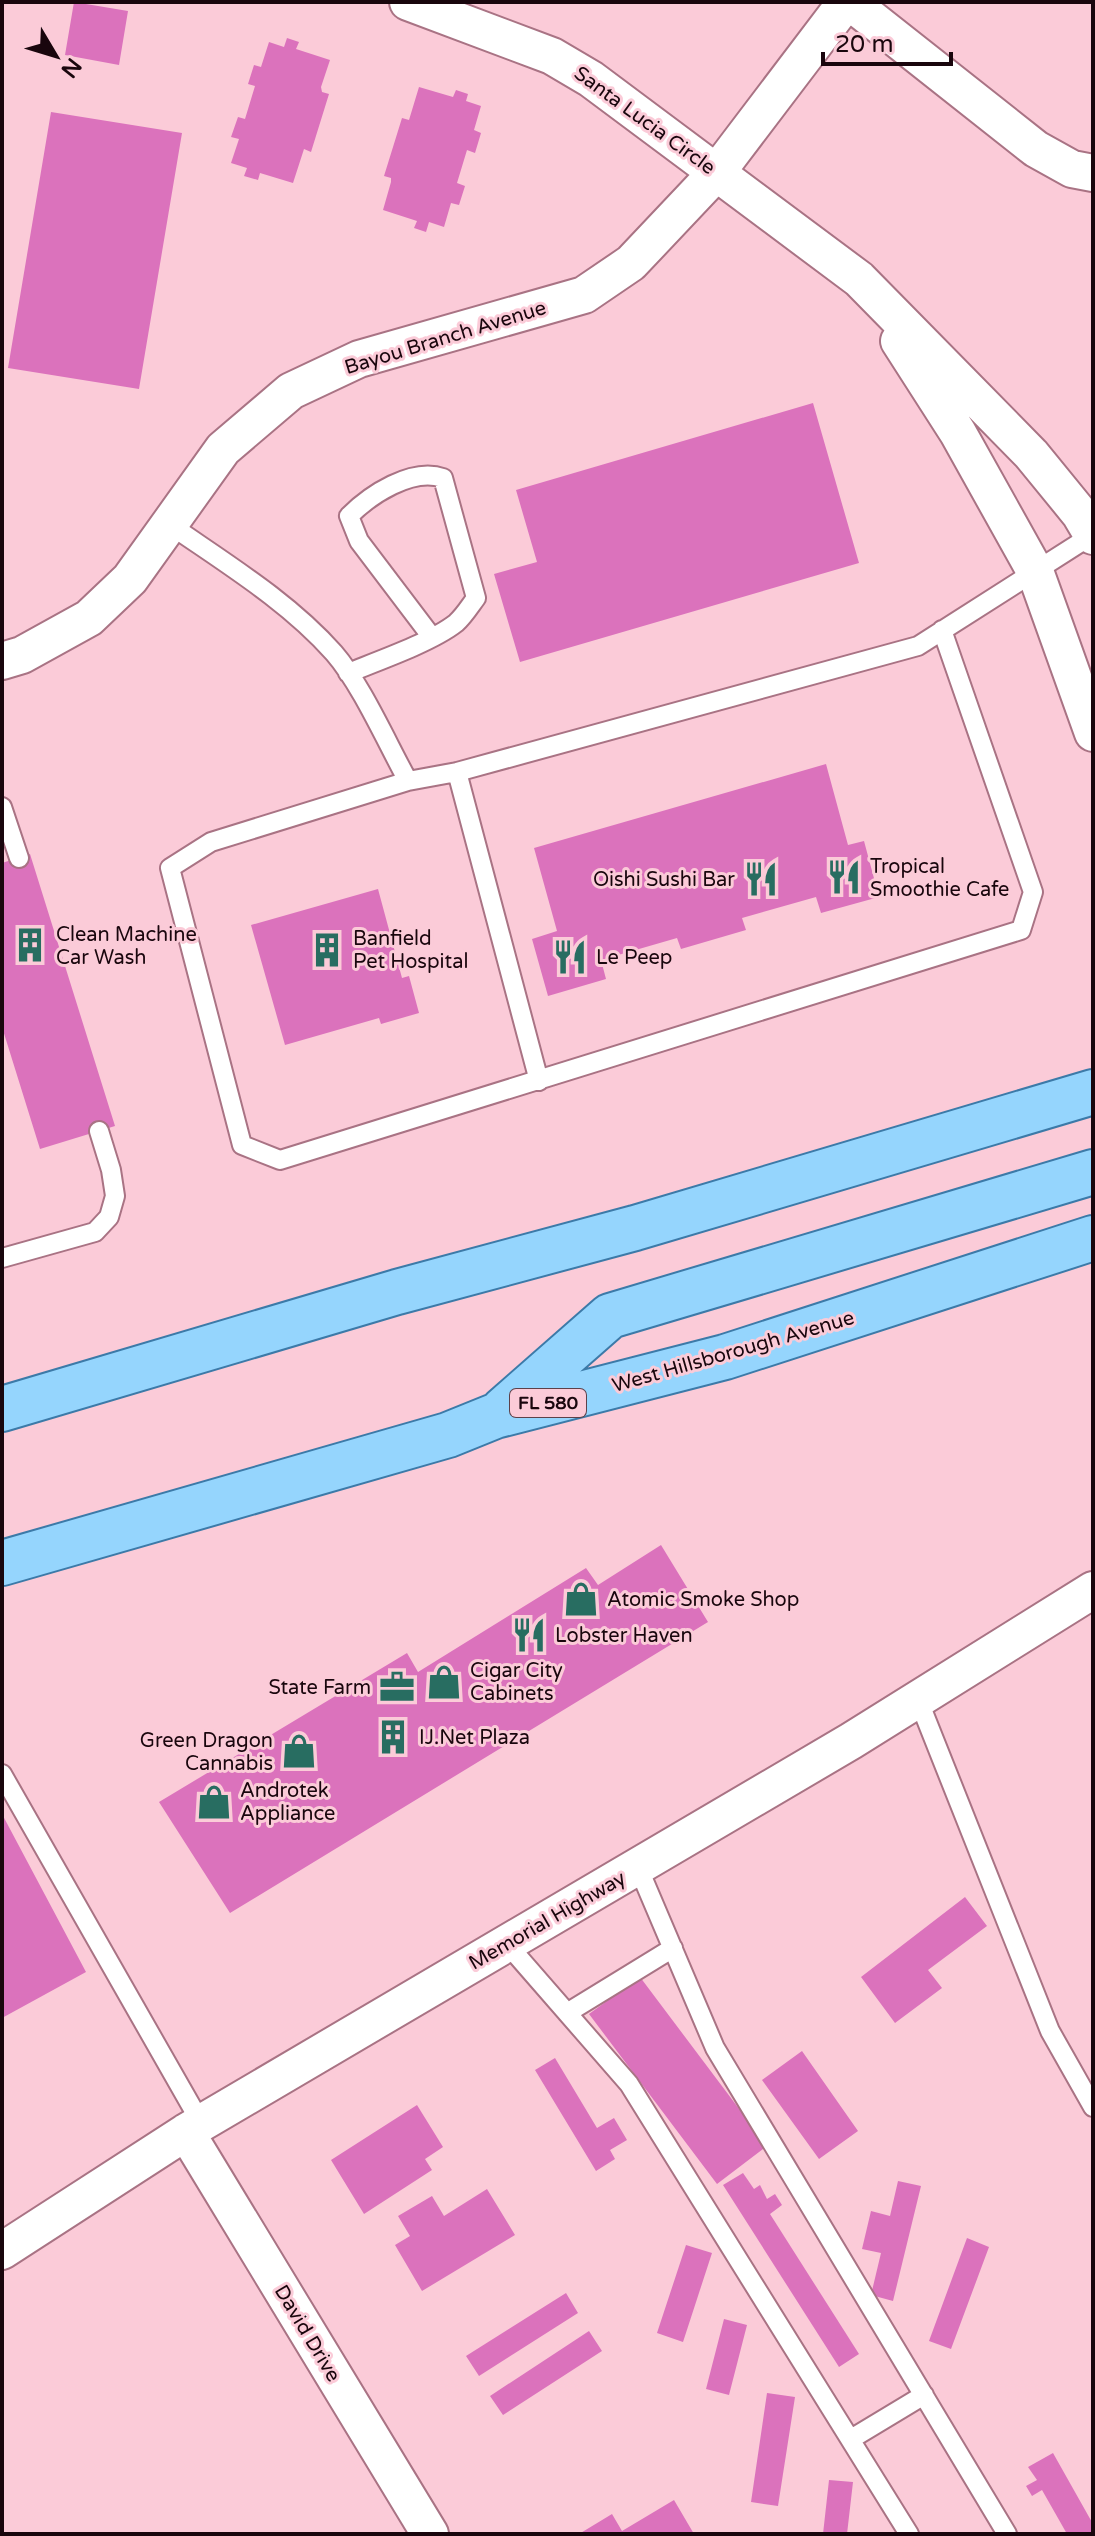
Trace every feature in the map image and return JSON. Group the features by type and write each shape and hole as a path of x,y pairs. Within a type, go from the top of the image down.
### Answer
{"main road":[{"path":"2,1409 397,1292 635,1228 1093,1092"},
{"path":"495,1416 610,1316 1093,1172"},
{"name":"West Hillsborough Avenue","path":"2,1563 448,1435 495,1416 725,1357 1093,1238"}],"street":[{"name":"Santa Lucia Circle","path":"408,2 552,56 591,79 859,279 1031,454 1080,514 1092,535"},
{"name":"Bayou Branch Avenue","path":"2,661 22,655 89,618 130,579 223,449 291,391 359,359 584,295 631,263 717,172 848,2"},
{"path":"848,2 1036,149 1072,169 1093,173"},
{"name":"Santa Lucia Circle","path":"859,279 958,433 1035,571 1093,733"},
{"name":"Memorial Highway","path":"2,2251 194,2128 638,1867 1093,1590"},
{"name":"David Drive","path":"194,2128 430,2534"}],"lane":[{"path":"348,673 431,636 457,622 476,598 443,478 432,474 404,480 361,503 349,516 359,541 431,636"},
{"path":"169,524 263,590 304,623 335,654 408,781"},
{"path":"942,630 1033,892 1021,930 280,1160 242,1145 170,868 211,842 408,781 457,772 918,646 942,630 1092,535"},
{"path":"457,772 539,1081"},
{"path":"2,807 11,850"},
{"path":"4,1251 95,1232 109,1217 115,1196 99,1131"},
{"path":"918,1699 1050,2031 1093,2107"},
{"path":"2,1774 194,2128"},
{"path":"638,1867 715,2048 1007,2534"},
{"path":"507,1944 629,2084 909,2534"},
{"path":"567,2013 673,1948"},
{"path":"851,2439 924,2395"}],"building":[{"path":"74,2 128,11 119,65 65,55"},
{"path":"287,38 299,42 296,49 330,60 321,87 322,92 329,94 311,152 304,149 293,183 260,173 258,180 244,176 247,168 231,163 239,139 231,137 238,117 245,119 255,86 248,84 254,65 261,67 269,42 284,47"},
{"path":"419,87 453,97 456,90 468,94 466,101 481,106 474,130 481,133 475,153 467,150 457,183 465,186 459,205 451,203 444,227 429,222 426,232 414,228 417,221 383,210 391,182 391,178 384,176 402,118 409,120"},
{"path":"51,112 182,133 139,389 8,368"},
{"path":"813,403 859,563 520,662 494,574 537,562 516,490"},
{"path":"826,764 848,845 864,841 879,897 821,913 816,897 742,918 746,930 681,949 677,938 601,960 606,979 548,996 532,939 557,931 534,848"},
{"name":"Clean Machine Car Wash","path":"30,854 115,1126 40,1149 2,1027 2,863"},
{"name":"Banfield Pet Hospital","path":"378,889 402,978 409,976 419,1013 381,1024 379,1018 285,1045 251,925"},
{"name":"IJ.Net Plaza","path":"661,1545 708,1622 230,1913 159,1802 407,1653 418,1672 586,1568 598,1585"},
{"path":"2,1814 86,1972 2,2018"},
{"path":"965,1897 987,1926 928,1970 942,1988 895,2023 861,1977"},
{"path":"640,1977 767,2146 717,2184 589,2014"},
{"path":"802,2051 858,2131 819,2159 762,2080"},
{"path":"555,2058 597,2128 614,2118 627,2140 610,2150 615,2159 596,2171 535,2070"},
{"path":"417,2105 443,2147 425,2159 432,2170 364,2214 331,2160"},
{"path":"743,2173 754,2189 760,2185 767,2199 775,2194 782,2205 770,2214 859,2354 839,2367 723,2185"},
{"path":"898,2181 921,2186 893,2301 871,2295 881,2253 862,2249 871,2211 890,2216"},
{"path":"487,2189 515,2235 422,2291 395,2245 410,2236 398,2216 432,2196 444,2216"},
{"path":"967,2238 989,2247 951,2349 929,2341"},
{"path":"686,2245 712,2253 683,2342 657,2333"},
{"path":"566,2293 578,2313 479,2376 466,2356"},
{"path":"724,2319 747,2325 729,2395 706,2389"},
{"path":"589,2331 602,2351 503,2415 490,2396"},
{"path":"767,2393 795,2397 778,2506 751,2502"},
{"path":"1053,2453 1093,2524 1093,2534 1067,2534 1042,2490 1032,2496 1026,2486 1037,2480 1028,2467"},
{"path":"829,2480 853,2482 847,2534 823,2534"},
{"path":"674,2500 694,2534 579,2534 612,2514 622,2531"}],"place":[{"name":"Tropical Smoothie Cafe","path":"844,877"},
{"name":"Oishi Sushi Bar","path":"761,879"},
{"name":"Clean Machine Car Wash","path":"30,945"},
{"name":"Banfield Pet Hospital","path":"327,950"},
{"name":"Le Peep","path":"570,957"},
{"name":"Atomic Smoke Shop","path":"581,1599"},
{"name":"Lobster Haven","path":"529,1635"},
{"name":"Cigar City Cabinets","path":"444,1682"},
{"name":"State Farm","path":"397,1687"},
{"name":"IJ.Net Plaza","path":"393,1737"},
{"name":"Green Dragon Cannabis","path":"299,1751"},
{"name":"Androtek Appliance","path":"214,1802"}]}
